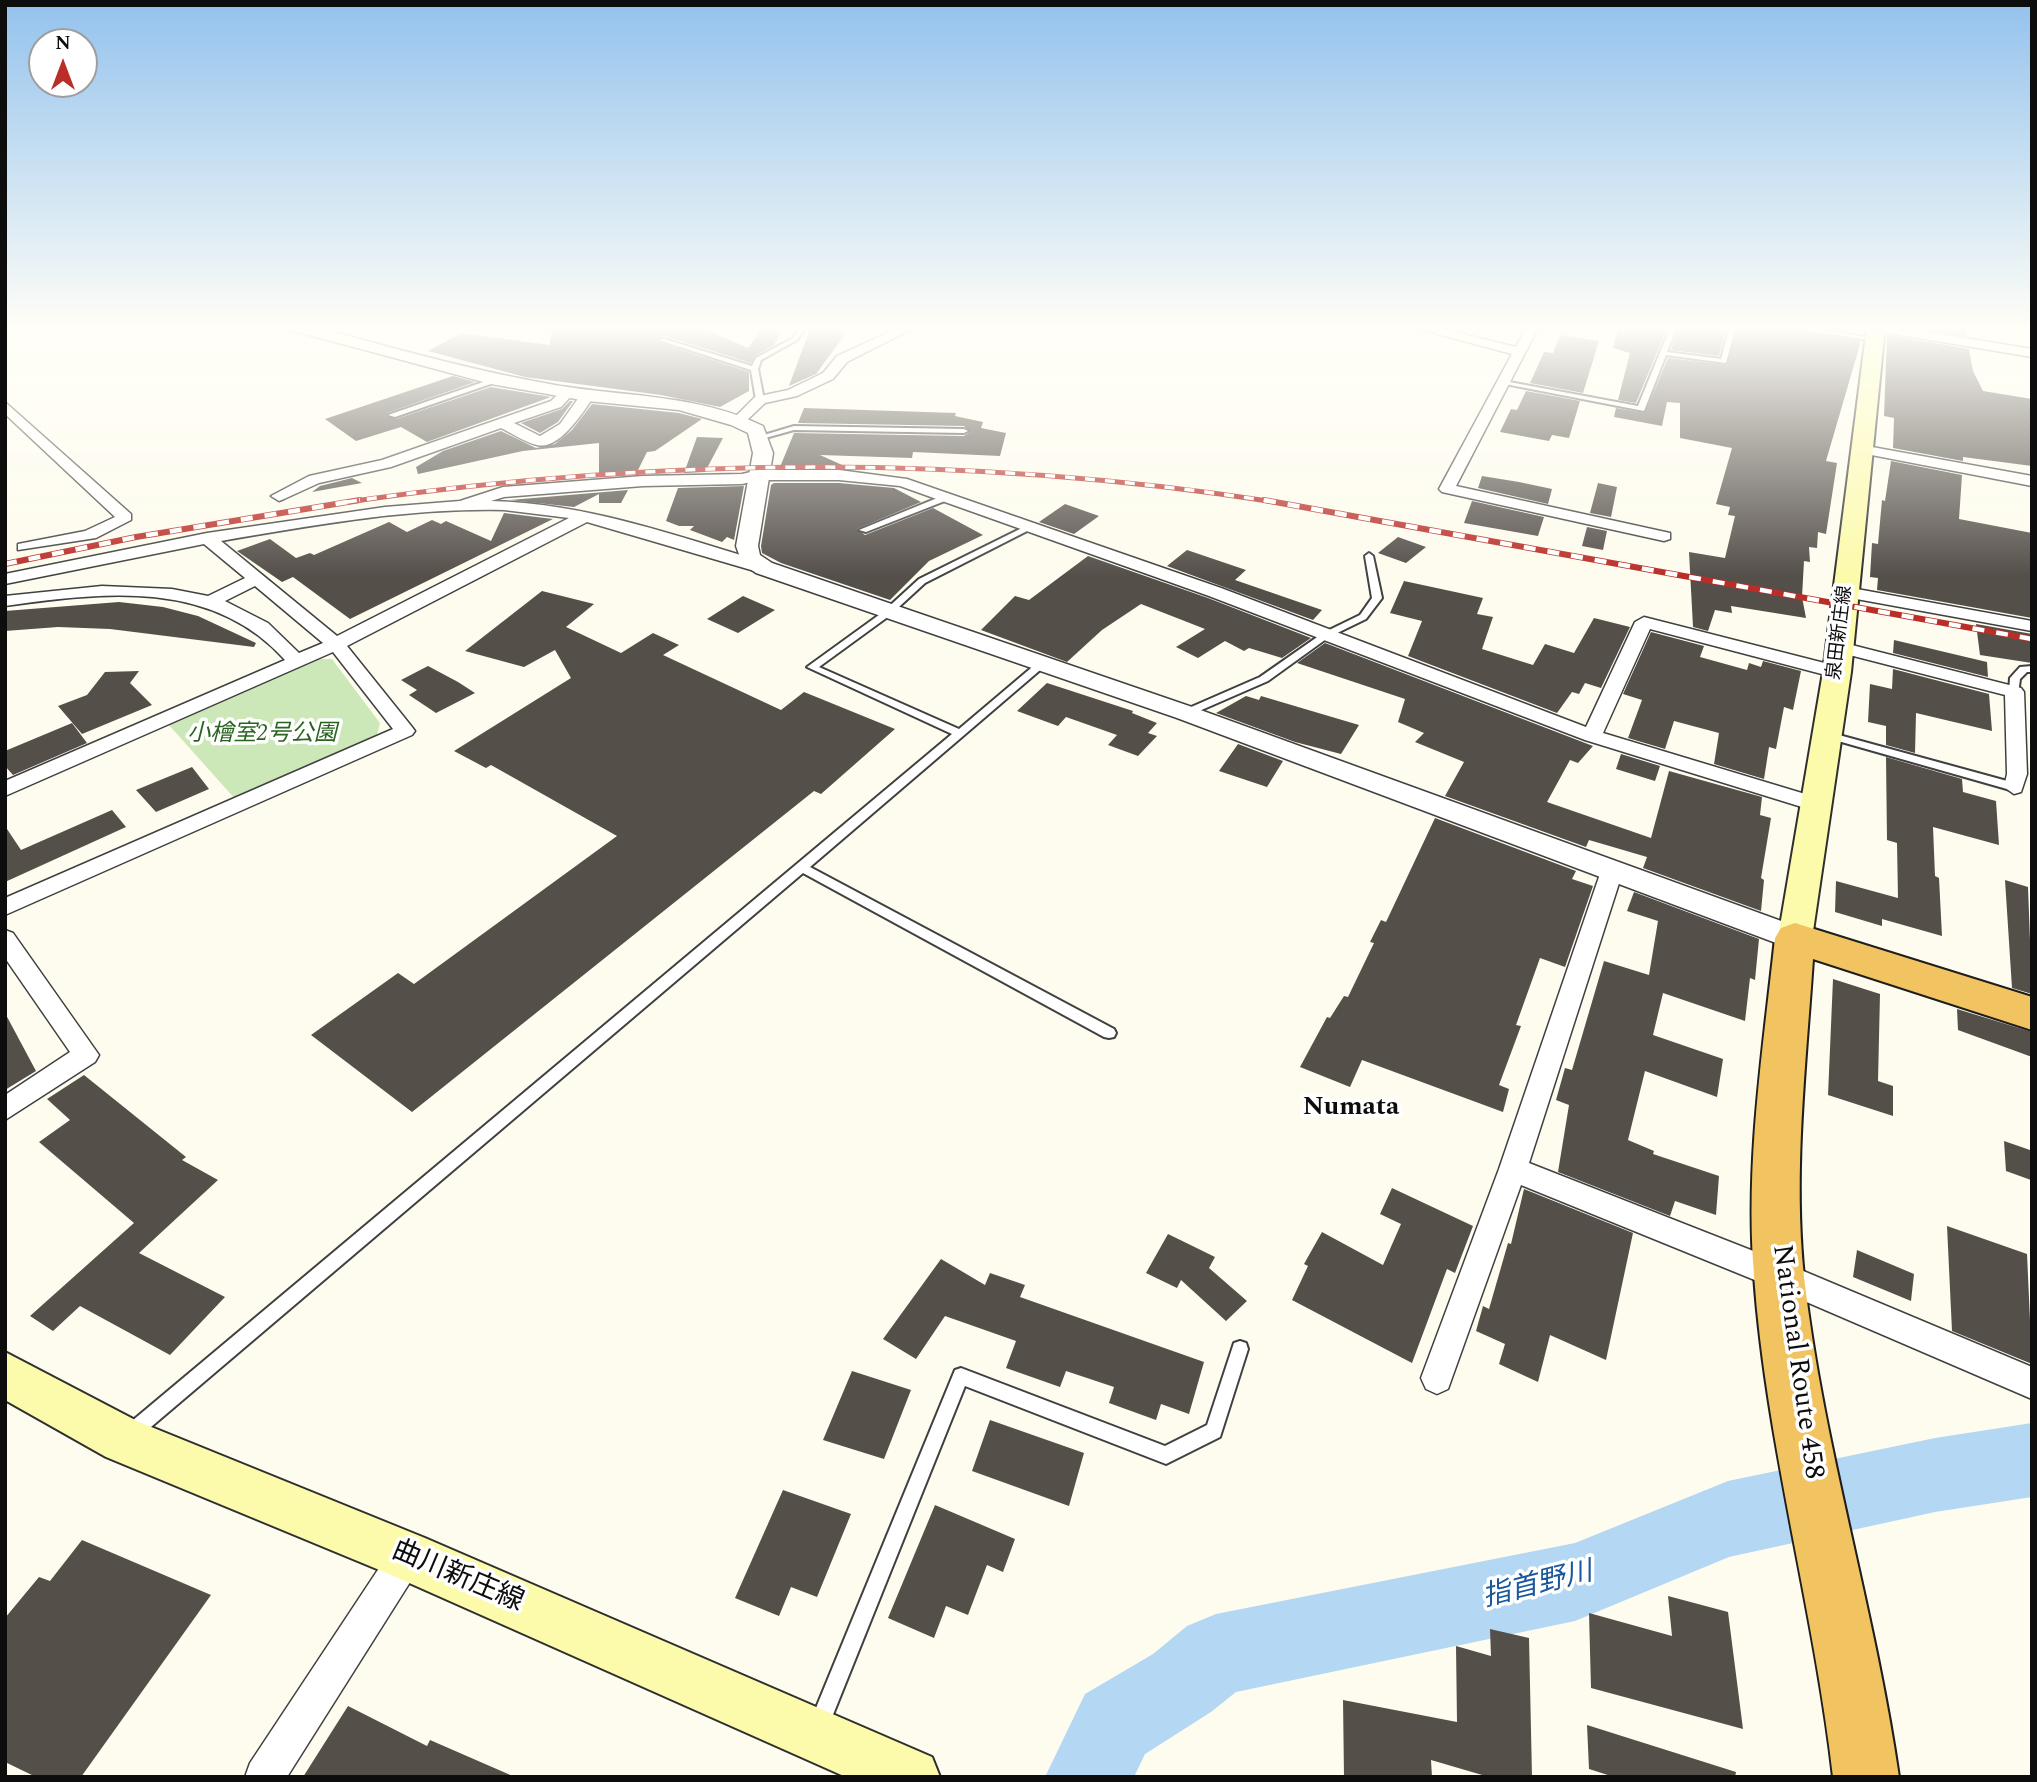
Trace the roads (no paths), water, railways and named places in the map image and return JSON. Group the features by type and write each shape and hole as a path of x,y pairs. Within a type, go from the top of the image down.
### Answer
{"highway":[{"path":"1796,938 2032,1014"},
{"name":"National Route 458","path":"1796,938 1776,1170 1779,1276 1796,1401 1839,1618 1859,1702 1866,1777"}],"main road":[{"name":"泉田新庄線","path":"1796,938 1839,659 1866,409"},
{"name":"曲川新庄線","path":"5,1375 123,1440 407,1556 862,1761"}],"street":[{"path":"7,409 125,517 113,527 98,532 24,547"},
{"path":"279,496 314,480 386,464 541,409"},
{"path":"502,423 541,442 565,427 578,409"},
{"path":"695,409 738,421 756,430 763,453 747,545 750,558 764,568"},
{"path":"738,421 750,409"},
{"path":"1490,409 1447,489 1664,536"},
{"path":"1861,449 2032,481"},
{"path":"466,503 503,492 643,481 742,479 759,475 875,477 947,497 1031,527 1592,736 1818,805"},
{"path":"5,579 207,538 397,509 466,503 537,508 584,517 764,568 886,614 1186,713 1611,874 1796,938"},
{"path":"5,789 335,644 584,517"},
{"path":"5,907 404,731 335,644 207,538"},
{"path":"208,603 256,579"},
{"path":"5,601 117,592 181,596 208,603 262,626 296,661"},
{"path":"1846,593 2032,626"},
{"path":"1592,736 1644,622 1839,659 2020,705 2024,747 2014,787"},
{"path":"1437,1378 1513,1169 1611,874"},
{"path":"5,939 86,1055 5,1109"},
{"path":"1513,1169 1779,1276 2032,1383"},
{"path":"264,1777 407,1556"}],"lane":[{"path":"392,415 410,409"},
{"path":"758,438 794,428 964,431"},
{"path":"863,530 947,497"},
{"path":"961,734 812,667 886,614 922,581 1031,527"},
{"path":"1186,713 1264,678 1326,635 1351,625 1372,608 1377,598 1377,586 1369,556"},
{"path":"123,1440 1041,665"},
{"path":"2020,705 2015,678 2024,669 2032,669"},
{"path":"1828,735 2014,787"},
{"path":"803,868 1109,1033"},
{"path":"862,1761 961,1376 1166,1455 1214,1431 1240,1349"}],"waterway":[{"name":"指首野川","path":"1088,1777 1115,1724 1182,1683 1216,1655 1575,1582 1728,1519 1935,1475 2032,1460"}],"railway":[{"path":"351,501 579,476 811,467 1044,475 1160,486 1275,502"},
{"path":"351,501 360,500"},
{"path":"1264,500 2032,639"},
{"path":"5,564 136,537 351,501"},
{"path":"347,502 351,501"}],"district":[{"name":"Numata","path":"1351,1109"}],"park label":[{"name":"小檜室2号公園","path":"262,735"}]}
